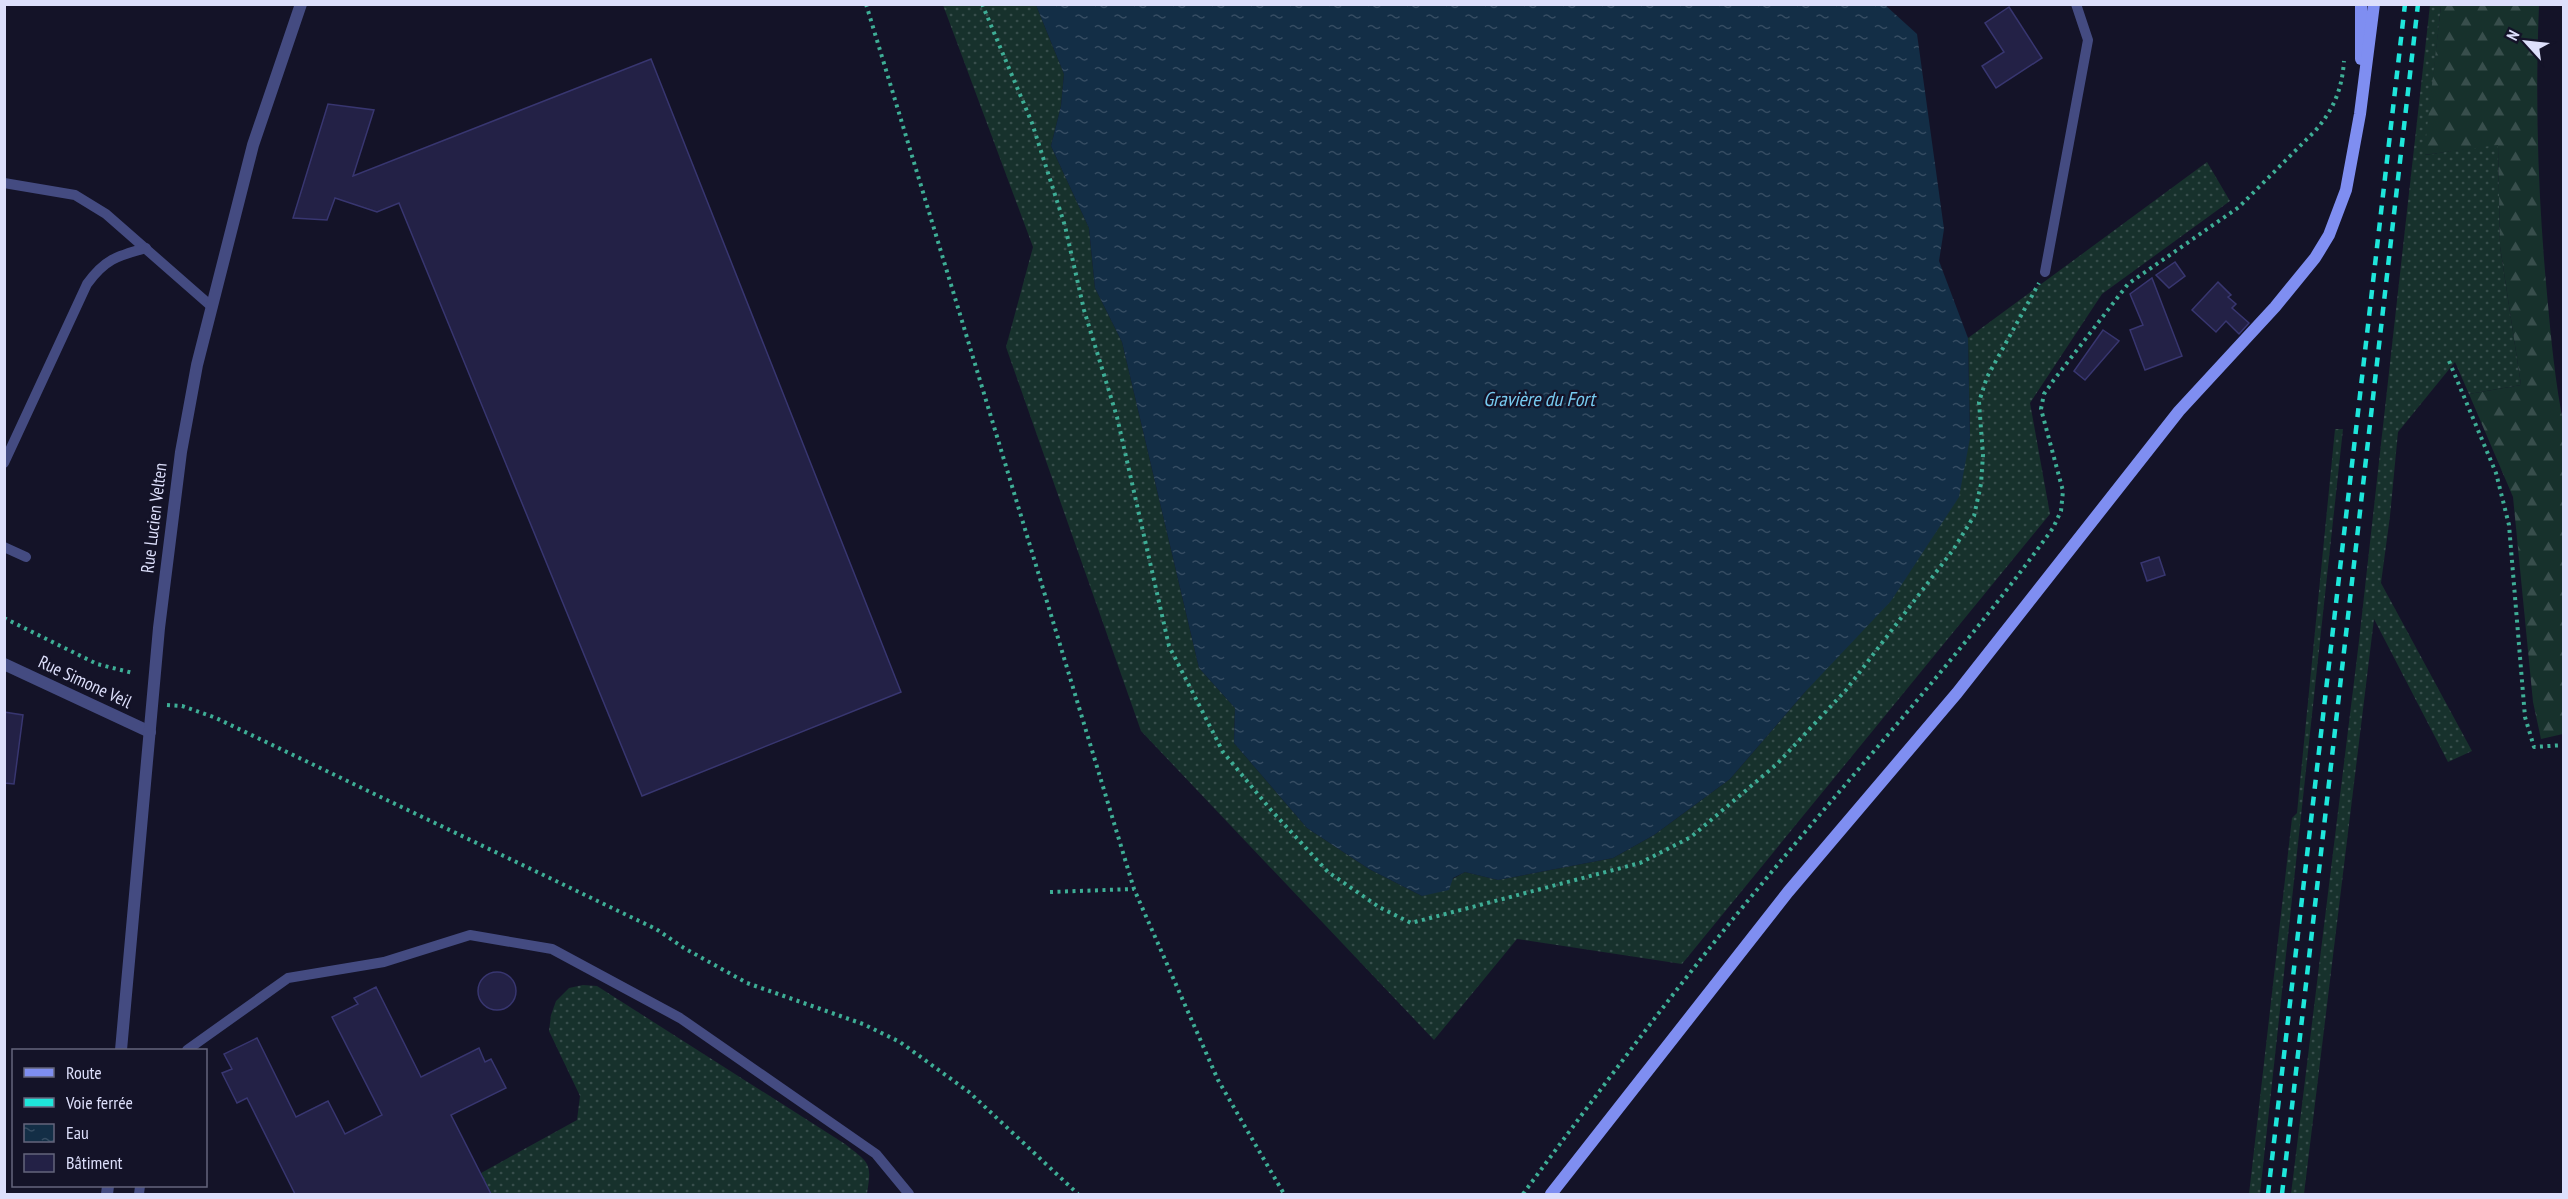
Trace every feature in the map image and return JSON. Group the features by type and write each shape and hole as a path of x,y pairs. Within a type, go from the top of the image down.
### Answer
{"main road":[{"path":"2360,114 2361,4"},
{"path":"1551,1194 1788,892 1957,693 2179,411 2275,307 2315,258 2329,235 2346,190 2360,114 2374,4"},
{"path":"1562,1194 1596,1139"}],"street":[{"name":"Rue Lucien Velten","path":"120,1049 150,732 181,452 212,306 253,145 301,4"},
{"name":"Rue Simone Veil","path":"4,664 150,732"}],"lane":[{"path":"2044,272 2088,40 2076,4"},
{"path":"4,183 75,195 106,214 212,306"},
{"path":"4,463 87,284 113,257 146,248"},
{"path":"4,547 26,557"},
{"path":"188,1049 288,978 384,962 470,935 552,949 690,1025 876,1154 909,1194"}],"path":[{"path":"866,4 1134,889 1218,1080 1284,1194"},
{"path":"982,4 1032,123 1061,215 1084,310 1117,417 1173,656 1223,752 1271,810 1328,872 1379,908 1412,923 1640,863 1691,837 1777,764 1846,690 1953,550 1974,516 1981,484 1983,455 1979,402 1987,377 2044,272"},
{"path":"1523,1194 1646,1029 1760,886 1976,629 2053,528 2061,511 2063,491 2040,409 2044,394 2053,381 2128,284 2239,207 2315,131 2326,118 2340,93 2344,59"},
{"path":"2449,360 2496,473 2509,525 2525,717 2534,747 2564,745"},
{"path":"4,618 97,664 133,673"},
{"path":"167,705 182,706 216,718 492,850 656,929 684,948 747,983 863,1024 900,1042 969,1092 1078,1194"},
{"path":"1050,892 1134,889"}],"green space":[{"path":"943,5 1036,5 1064,74 1061,106 1051,146 1089,228 1095,288 1122,342 1199,668 1235,708 1234,743 1307,828 1369,869 1422,896 1465,872 1498,880 1613,858 1654,835 1730,779 1805,692 1970,438 1968,338 2207,162 2230,201 2102,294 2030,403 2050,514 1682,964 1517,939 1434,1040 1141,731 1006,347 1033,247"},
{"path":"2430,5 2441,5 2425,155 2498,144 2500,246 2521,385 2469,394 2455,362 2398,432 2381,583 2472,751 2448,762 2374,619 2304,1194 2291,1194 2359,641"},
{"path":"2441,5 2539,5 2537,113 2541,222 2552,344 2564,426 2563,734 2541,739 2533,702 2513,497 2469,394 2521,385 2500,246 2498,145 2424,155"},
{"path":"2335,429 2343,429 2260,1194 2249,1194 2292,818 2297,813"},
{"path":"583,985 597,986 845,1144 867,1164 869,1176 867,1194 491,1194 481,1173 577,1120 580,1096 549,1031 556,1001 569,988"}],"water":[{"name":"Gravière du Fort","path":"1036,5 1885,5 1917,34 1944,229 1939,261 1968,338 1970,438 1959,497 1891,601 1805,692 1730,779 1654,835 1613,858 1498,880 1465,872 1453,878 1449,890 1422,896 1369,869 1307,828 1234,743 1235,708 1199,668 1122,342 1095,288 1089,228 1051,146 1061,106 1064,74"}],"building":[{"path":"2009,7 2042,58 1996,88 1982,66 2004,52 1985,23"},
{"path":"651,59 901,692 642,796 399,203 377,212 335,198 327,220 293,218 328,104 374,110 353,176"},
{"path":"2175,262 2185,276 2169,288 2156,275"},
{"path":"2152,278 2182,356 2145,370 2130,330 2143,325 2130,294"},
{"path":"2218,282 2231,295 2228,297 2236,304 2232,308 2249,323 2239,334 2226,321 2216,332 2192,310"},
{"path":"2103,330 2119,341 2085,380 2074,371"},
{"path":"2159,557 2165,575 2147,581 2141,563"},
{"path":"4,712 23,715 14,784 4,783"},
{"path":"497,972 504,973 510,978 515,984 515,998 510,1004 504,1009 497,1010 490,1009 484,1004 479,998 478,991 479,984 484,978 490,973"},
{"path":"376,987 421,1077 479,1048 485,1062 491,1059 506,1088 451,1115 491,1194 295,1194 247,1098 237,1103 222,1073 232,1069 224,1054 257,1038 296,1117 328,1101 345,1134 382,1115 332,1017 358,1004 354,998"}],"railway":[{"path":"2268,1194 2405,4"},
{"path":"2282,1194 2418,4"}]}
